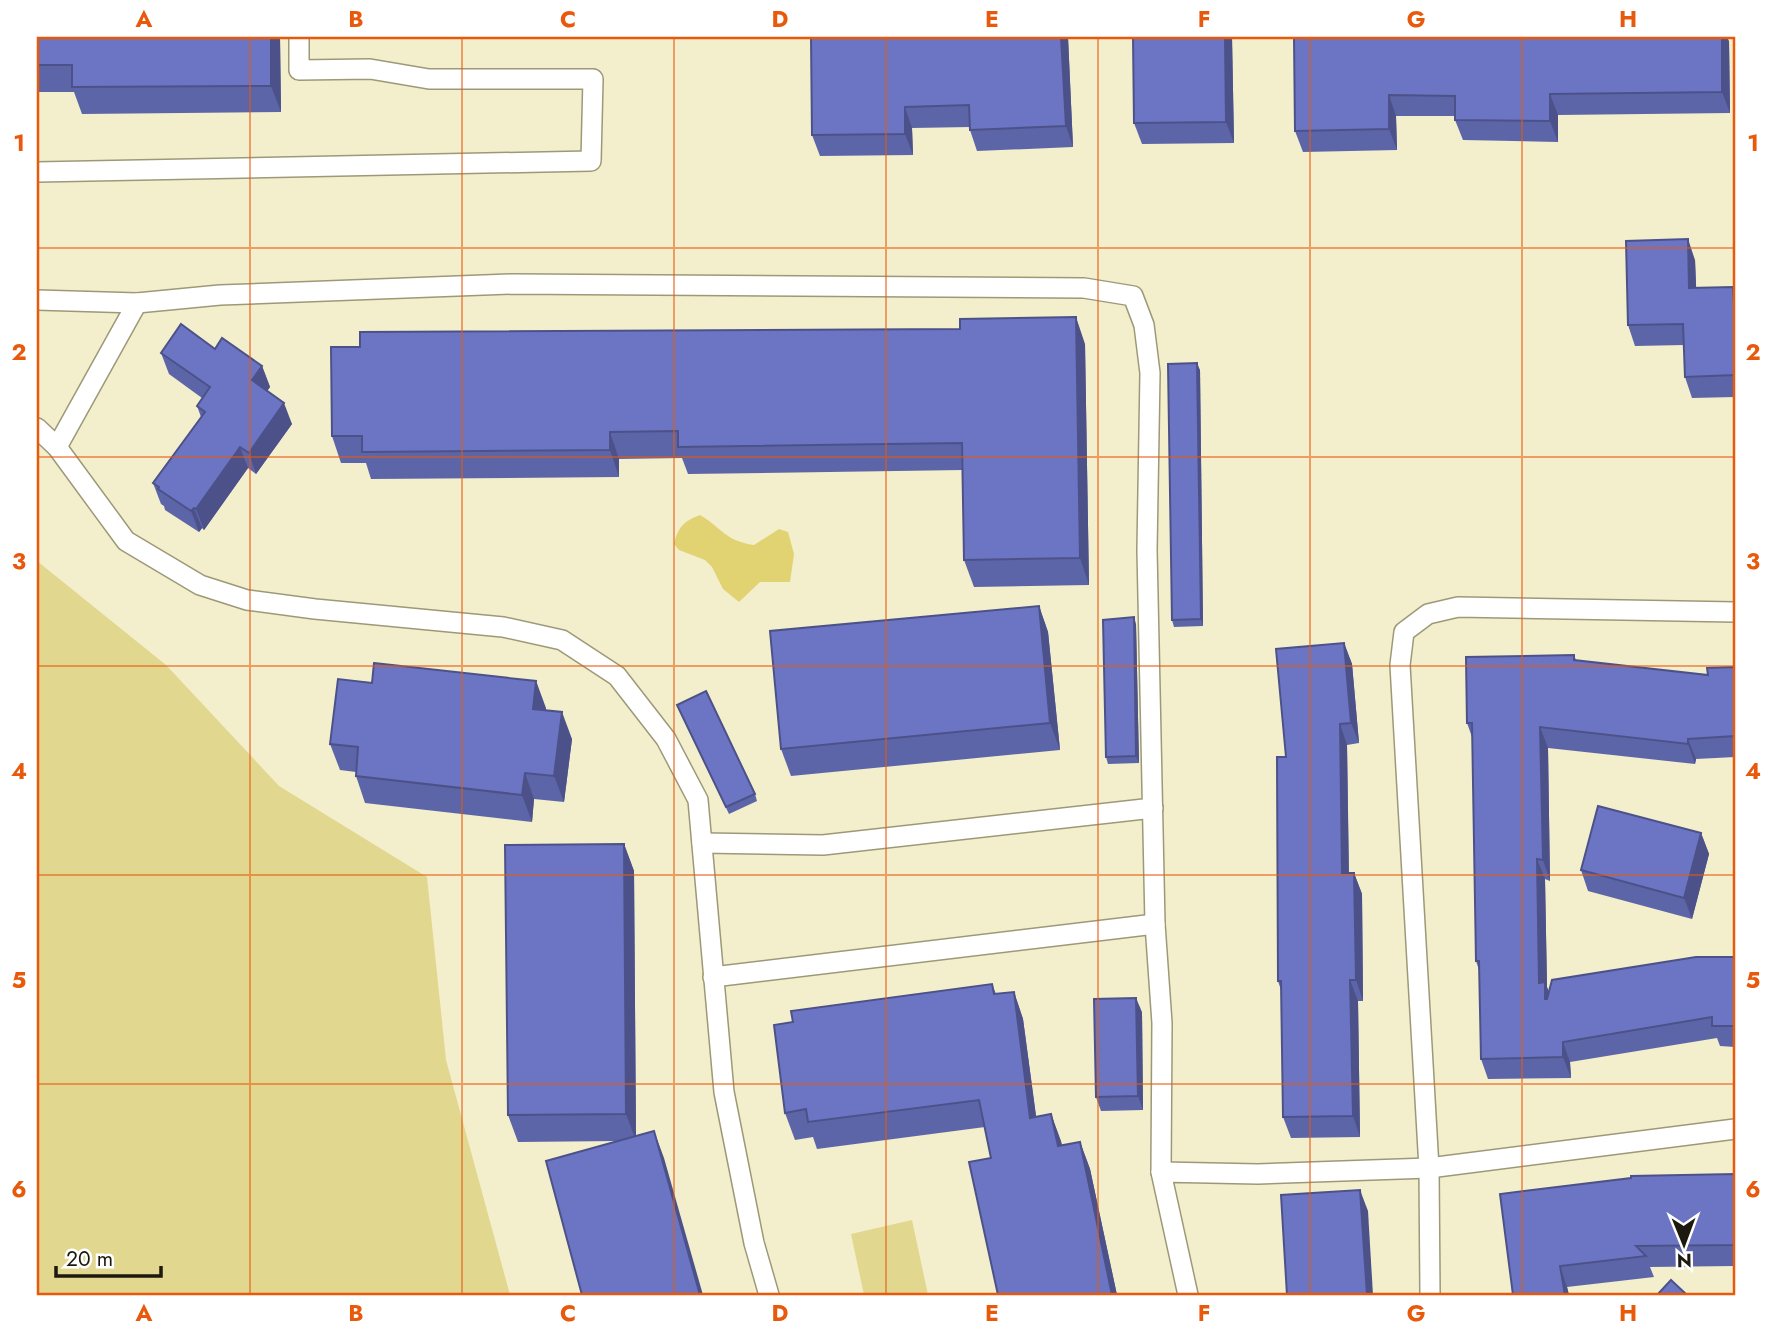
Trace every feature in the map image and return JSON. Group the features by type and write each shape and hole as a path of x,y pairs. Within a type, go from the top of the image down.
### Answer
{"lane":[{"path":"37,172 591,161 593,79 429,79 370,69 299,70 299,37"},
{"path":"37,300 137,303 220,295 512,284 1084,288 1133,296 1144,325 1150,373 1147,550 1155,924 1162,1023 1161,1172 1188,1295"},
{"path":"57,447 137,303"},
{"path":"37,428 57,447 126,541 200,585 247,600 503,628 562,640 617,676 666,739 698,800 724,1092 754,1243 769,1295"},
{"path":"1430,1295 1429,1168 1400,664 1404,632 1428,614 1458,607 1735,612"},
{"path":"702,843 823,845 1153,808"},
{"path":"713,977 1155,924"},
{"path":"1161,1172 1258,1174 1429,1168 1735,1129"}],"shaded area":[{"path":"700,515 730,537 754,545 779,529 788,532 794,554 790,582 760,582 739,602 723,589 712,567 705,560 679,550 674,544 682,525"},
{"path":"37,561 166,665 279,786 427,877 446,1060 510,1295 37,1295"},
{"path":"912,1220 928,1295 864,1295 851,1234"}],"building":[{"path":"37,37 271,37 271,86 72,87 72,65 37,65"},
{"path":"811,37 1061,37 1066,126 970,130 969,105 905,107 905,134 812,135"},
{"path":"1133,37 1225,37 1226,122 1134,123"},
{"path":"1294,37 1722,37 1722,92 1550,94 1550,121 1455,120 1455,96 1389,95 1389,129 1295,131"},
{"path":"1688,239 1689,288 1733,287 1735,375 1685,377 1683,324 1628,325 1626,241"},
{"path":"1076,317 1080,558 964,560 962,443 678,447 678,431 610,432 610,450 362,452 362,436 332,436 331,347 360,347 360,332 960,329 960,319"},
{"path":"181,324 215,349 222,338 262,366 252,380 284,403 249,453 240,447 196,509 191,511 153,483 205,412 197,406 210,387 161,353"},
{"path":"1197,363 1201,619 1172,620 1168,364"},
{"path":"1039,606 1050,723 781,749 770,631"},
{"path":"1134,617 1136,756 1106,757 1103,620"},
{"path":"1344,643 1351,723 1340,724 1342,873 1354,873 1356,980 1350,980 1353,1116 1283,1117 1281,981 1278,981 1277,757 1286,757 1276,649"},
{"path":"1574,655 1574,660 1708,675 1707,668 1735,667 1735,736 1688,739 1688,744 1540,727 1543,860 1537,859 1539,983 1545,982 1545,999 1552,980 1696,957 1735,957 1735,1026 1712,1026 1712,1017 1563,1042 1563,1057 1481,1059 1479,961 1476,961 1472,723 1467,723 1466,657"},
{"path":"374,663 536,681 533,709 562,712 554,776 525,773 522,795 356,776 358,747 330,744 338,679 372,683"},
{"path":"706,691 755,794 726,807 677,705"},
{"path":"1598,806 1701,833 1684,898 1581,870"},
{"path":"624,844 626,1114 508,1115 505,845"},
{"path":"992,984 994,994 1014,992 1030,1118 1051,1114 1058,1146 1080,1142 1112,1295 998,1295 969,1162 991,1158 979,1100 808,1122 806,1109 785,1113 774,1025 793,1022 791,1011"},
{"path":"1136,998 1138,1096 1096,1097 1094,999"},
{"path":"654,1131 700,1295 582,1295 546,1161"},
{"path":"1735,1174 1735,1245 1636,1246 1646,1256 1560,1266 1565,1295 1513,1295 1500,1194 1631,1176"},
{"path":"1360,1190 1367,1295 1287,1295 1281,1195"},
{"path":"1671,1280 1687,1295 1657,1295"}]}
